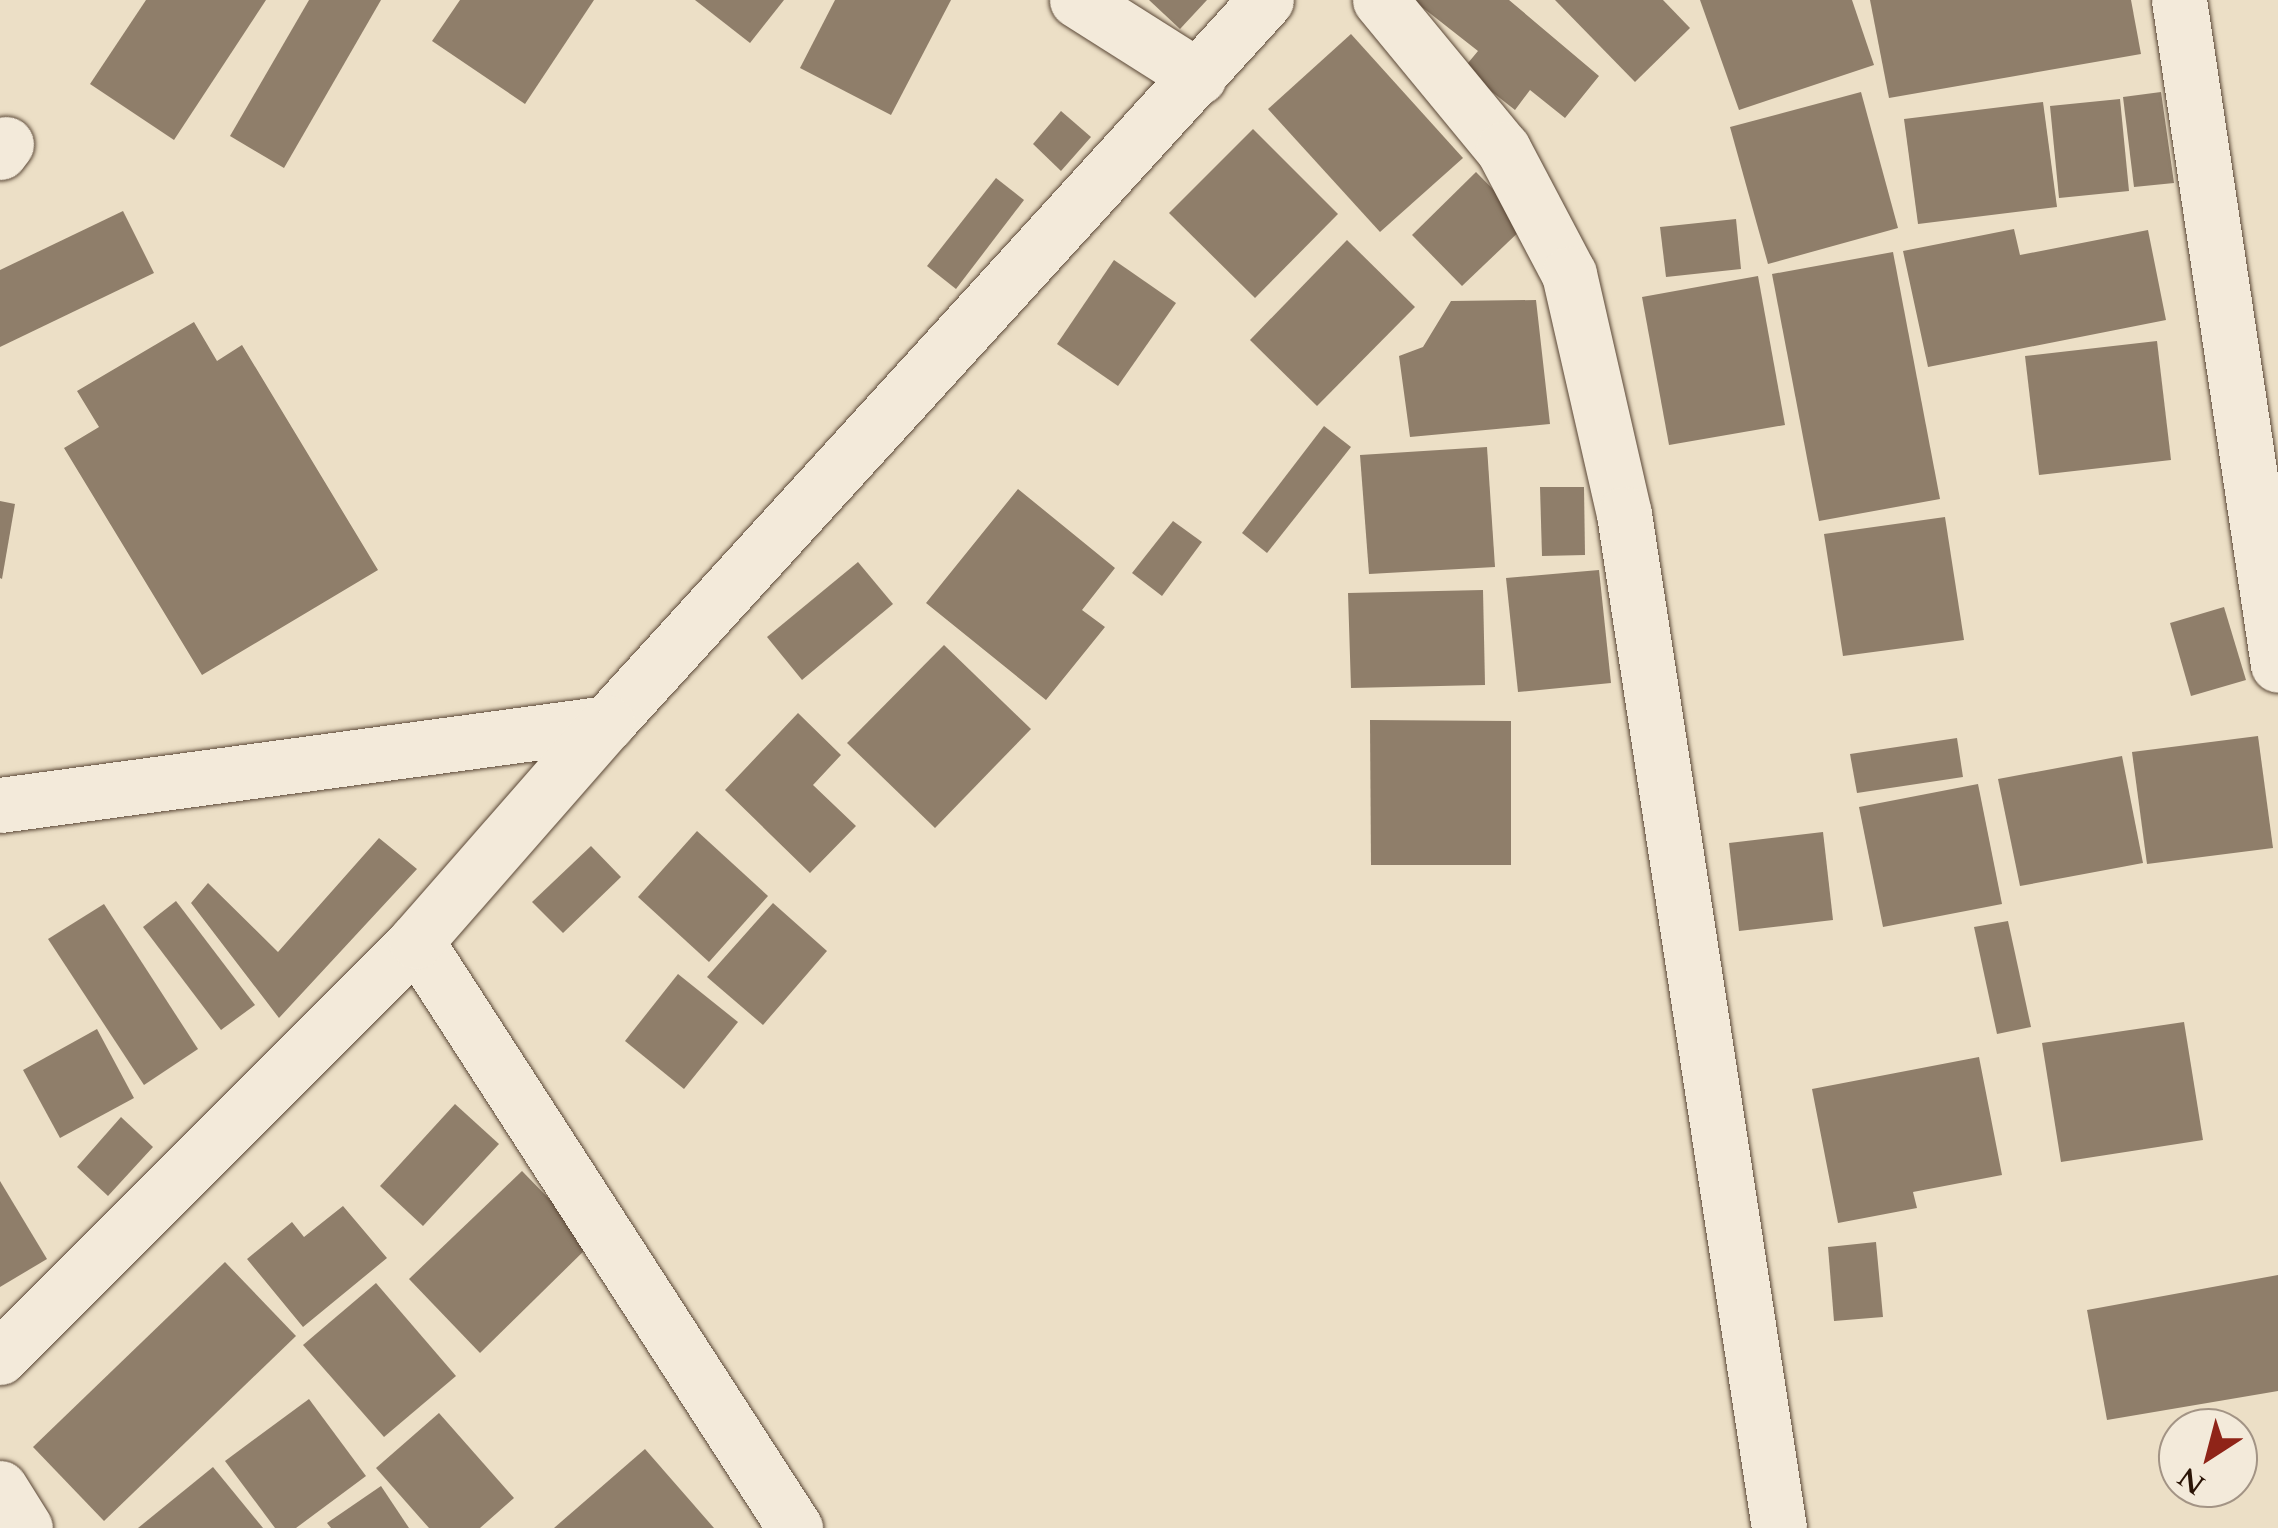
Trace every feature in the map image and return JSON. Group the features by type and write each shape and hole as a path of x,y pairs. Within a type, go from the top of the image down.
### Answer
{"street":[{"path":"1078,0 1200,77"},
{"path":"0,1357 416,941 607,723 1200,77 1266,0"},
{"path":"1380,0 1503,149 1569,274 1624,514 1779,1528"},
{"path":"2179,0 2278,664"},
{"path":"0,805 607,723"},
{"path":"416,941 795,1528"},
{"path":"0,1488 25,1528"}],"building":[{"path":"146,0 266,0 174,140 90,84"},
{"path":"309,0 381,0 284,168 230,136"},
{"path":"460,0 594,0 525,104 432,41"},
{"path":"695,0 784,0 750,43"},
{"path":"835,0 951,0 891,115 800,68"},
{"path":"1149,0 1207,0 1180,29"},
{"path":"1413,0 1509,0 1599,76 1565,118 1530,90 1515,110 1463,69 1478,51"},
{"path":"1555,0 1663,0 1690,28 1635,82"},
{"path":"1700,0 1852,0 1874,65 1739,110"},
{"path":"1870,0 2131,0 2141,54 1889,98"},
{"path":"1351,34 1463,158 1380,232 1268,109"},
{"path":"1861,92 1898,228 1768,264 1730,127"},
{"path":"2161,92 2174,183 2134,187 2123,97"},
{"path":"2120,99 2129,191 2059,198 2050,106"},
{"path":"2043,102 2057,207 1918,224 1904,119"},
{"path":"1061,111 1091,137 1061,171 1033,144"},
{"path":"1253,129 1338,214 1255,298 1169,213"},
{"path":"1476,172 1527,224 1462,286 1412,235"},
{"path":"996,178 1024,200 956,289 927,266"},
{"path":"123,211 154,273 0,347 0,270"},
{"path":"1736,219 1741,269 1666,277 1660,227"},
{"path":"2014,229 2020,255 2148,230 2166,320 1928,367 1903,251"},
{"path":"1347,240 1415,307 1317,406 1250,340"},
{"path":"1893,252 1940,499 1819,521 1772,274"},
{"path":"1114,260 1176,303 1118,386 1057,344"},
{"path":"1758,276 1785,425 1669,445 1642,297"},
{"path":"1536,300 1550,424 1410,437 1399,356 1423,347 1451,301"},
{"path":"194,322 217,361 242,345 378,570 202,675 64,448 99,427 77,391"},
{"path":"2157,341 2171,460 2039,475 2025,356"},
{"path":"1324,426 1351,447 1267,553 1242,533"},
{"path":"1487,447 1495,567 1369,574 1360,455"},
{"path":"1540,487 1584,487 1585,555 1542,556"},
{"path":"1018,489 1115,568 1082,610 1105,627 1046,700 926,603"},
{"path":"0,501 15,504 2,579 0,578"},
{"path":"1945,517 1964,640 1843,656 1824,534"},
{"path":"1173,521 1202,542 1162,596 1132,573"},
{"path":"858,562 893,604 802,680 767,637"},
{"path":"1599,570 1611,683 1518,692 1506,578"},
{"path":"1483,590 1485,685 1351,688 1348,593"},
{"path":"2224,607 2246,680 2191,696 2170,623"},
{"path":"944,645 1031,729 935,828 847,743"},
{"path":"798,713 841,755 813,785 856,826 810,873 725,790"},
{"path":"1370,720 1511,721 1511,865 1371,865"},
{"path":"2258,736 2273,848 2147,864 2132,752"},
{"path":"1957,738 1963,777 1857,793 1850,754"},
{"path":"2122,756 2143,863 2020,886 1998,779"},
{"path":"1978,784 2002,904 1883,927 1859,807"},
{"path":"697,831 768,896 709,962 638,897"},
{"path":"1823,832 1833,920 1739,931 1729,843"},
{"path":"379,838 417,869 279,1018 191,903 208,883 278,952"},
{"path":"591,846 621,877 563,933 532,902"},
{"path":"176,901 255,1005 221,1030 143,927"},
{"path":"773,903 827,951 763,1025 707,977"},
{"path":"104,904 198,1049 144,1085 48,939"},
{"path":"2008,921 2031,1027 1997,1034 1974,927"},
{"path":"678,974 738,1022 684,1089 625,1041"},
{"path":"2184,1022 2203,1140 2061,1162 2042,1043"},
{"path":"97,1029 134,1098 60,1138 23,1070"},
{"path":"1979,1057 2002,1175 1913,1192 1917,1208 1838,1223 1812,1089"},
{"path":"455,1104 499,1144 423,1226 380,1186"},
{"path":"121,1117 153,1147 108,1196 77,1167"},
{"path":"522,1171 592,1243 480,1353 409,1279"},
{"path":"0,1181 47,1259 0,1287"},
{"path":"343,1206 387,1258 303,1327 247,1259 292,1222 304,1237"},
{"path":"1876,1242 1883,1317 1834,1321 1828,1247"},
{"path":"225,1262 296,1336 104,1521 33,1447"},
{"path":"2278,1275 2278,1391 2158,1408 2158,1411 2107,1420 2087,1310"},
{"path":"376,1283 456,1376 384,1437 303,1345"},
{"path":"309,1399 366,1476 296,1528 275,1528 225,1461"},
{"path":"439,1413 514,1498 480,1528 429,1528 376,1468"},
{"path":"645,1449 714,1528 554,1528"},
{"path":"213,1467 263,1528 138,1528"},
{"path":"381,1486 409,1528 331,1528 327,1523"}]}
